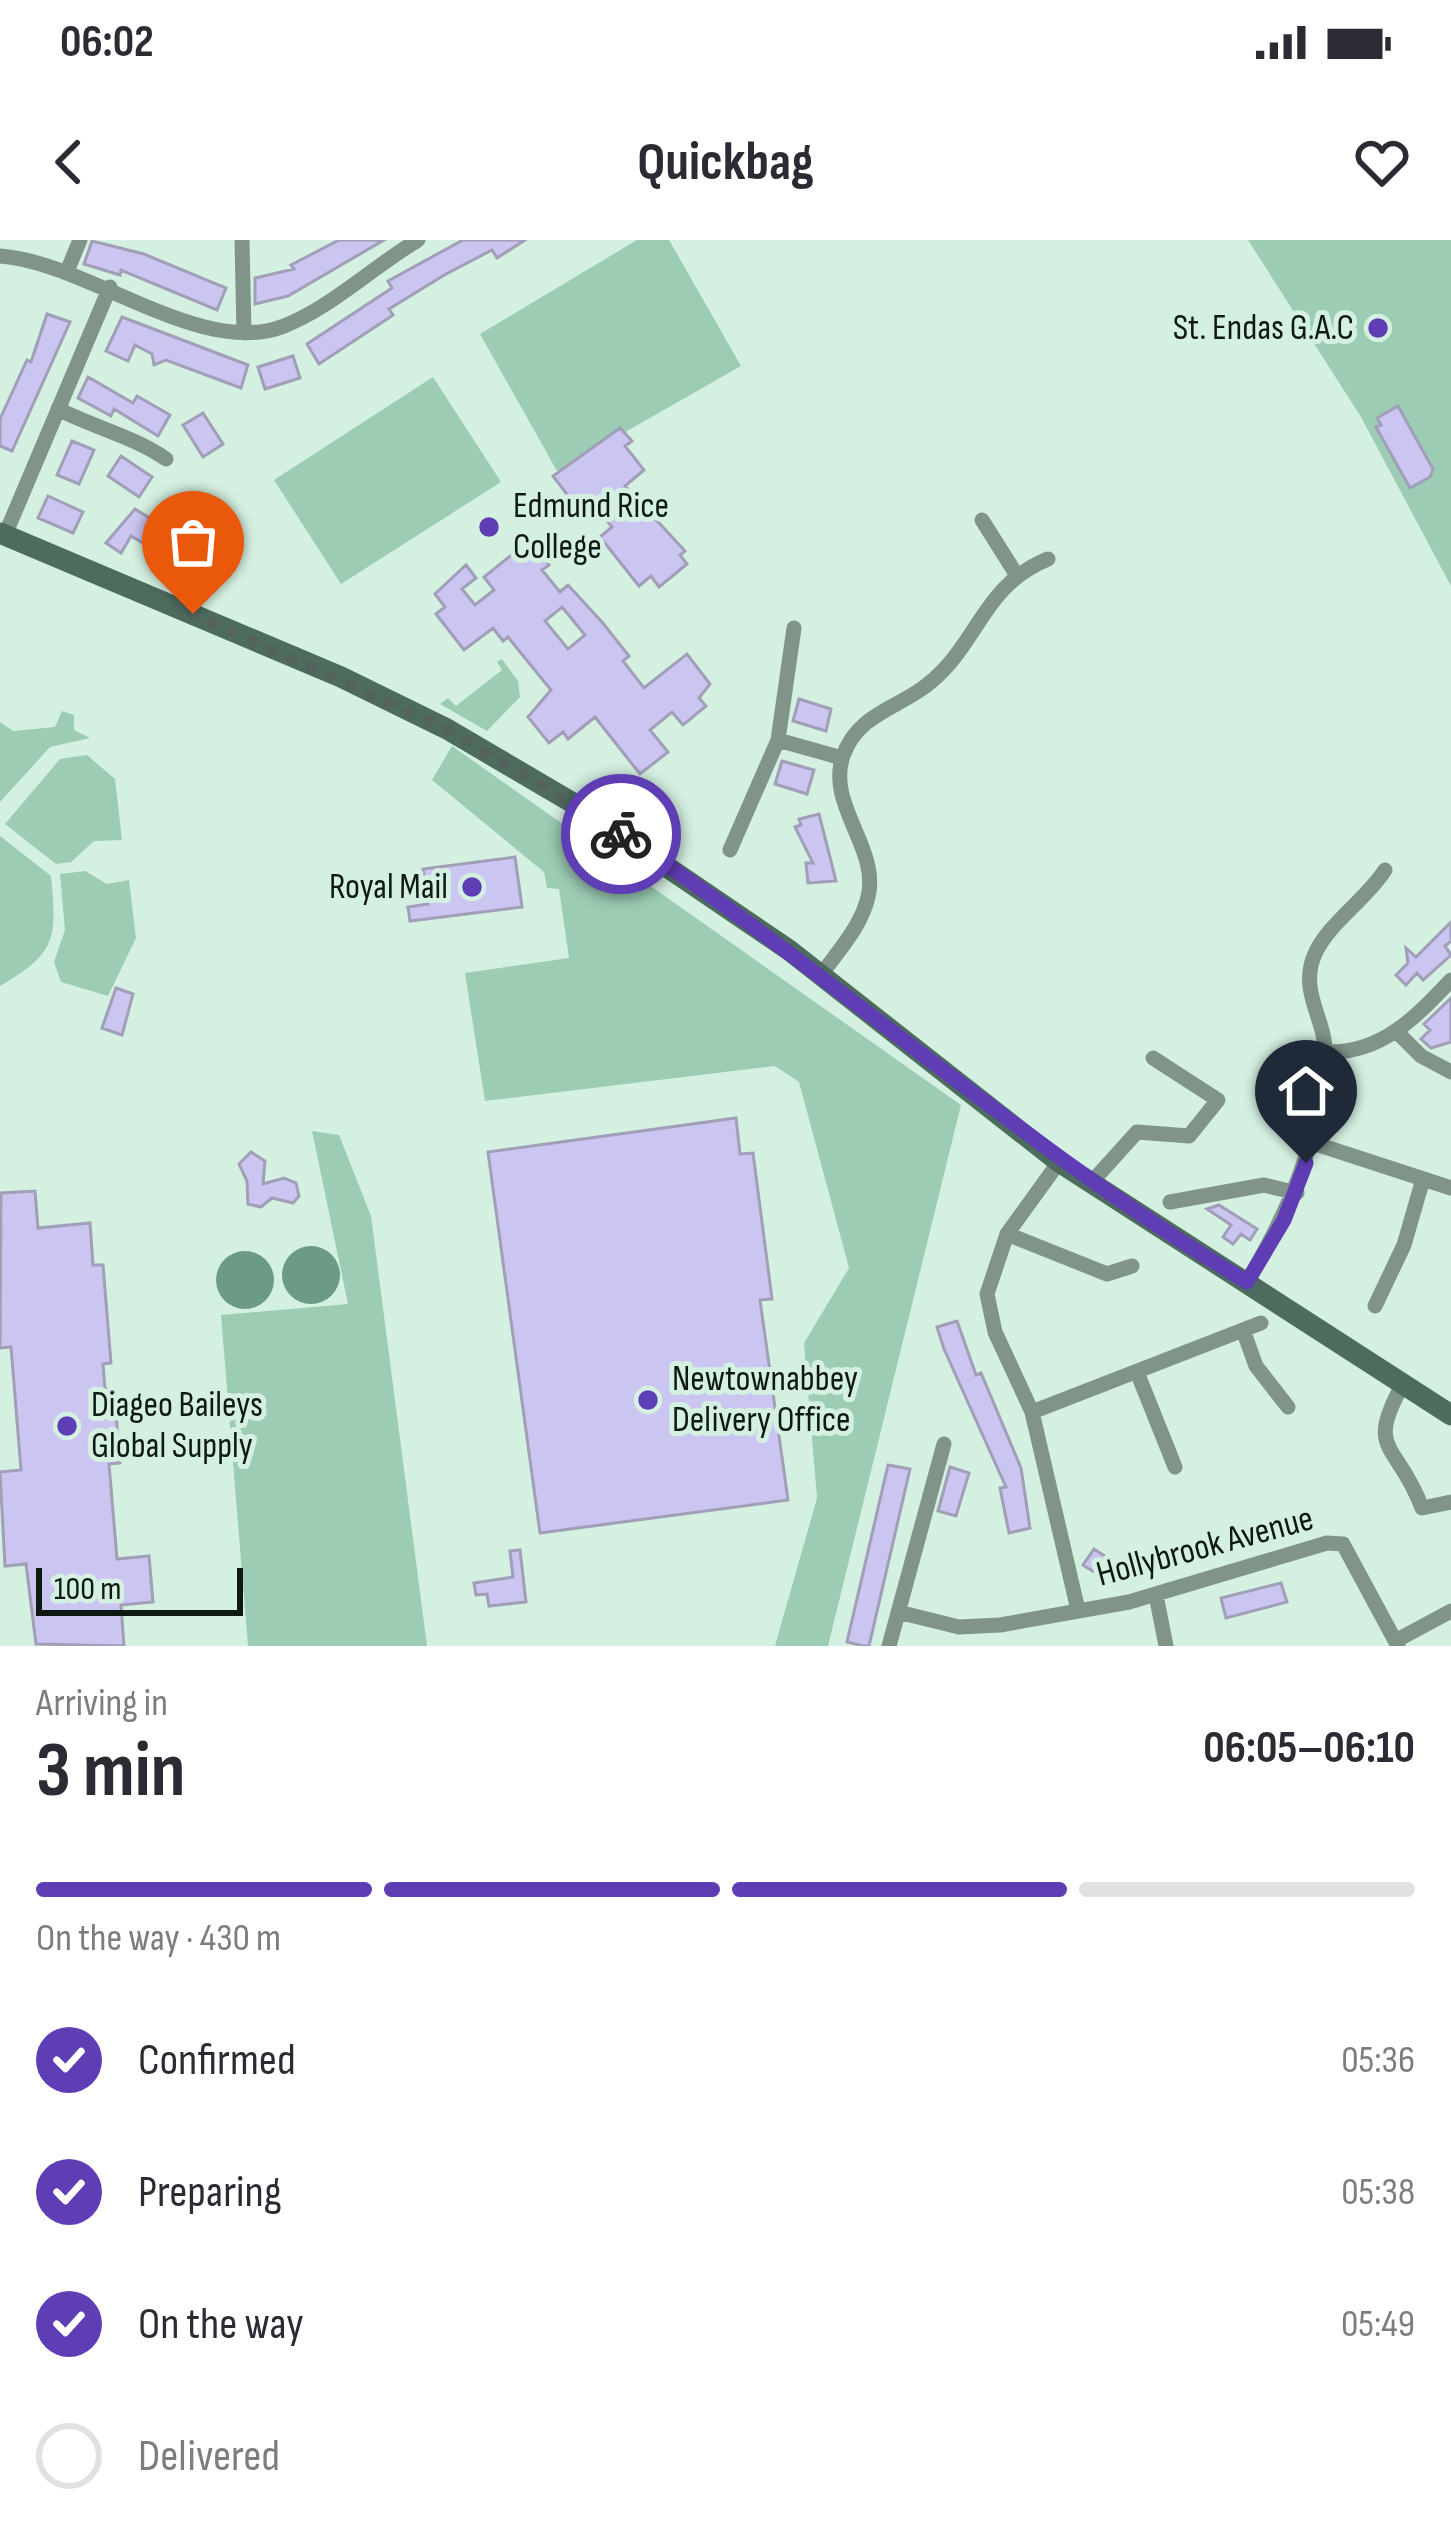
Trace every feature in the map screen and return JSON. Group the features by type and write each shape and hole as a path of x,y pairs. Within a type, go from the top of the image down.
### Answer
{"main road":[{"path":"2,534 341,677 447,729 588,812 821,975 1090,1184 1451,1414"}],"street":[{"path":"68,269 80,240"},
{"path":"242,240 244,333"},
{"path":"0,256 68,269 209,328 244,333 284,326 407,243"},
{"path":"2,534 110,287"},
{"path":"58,410 106,434 146,445 166,459"},
{"path":"982,520 1016,574"},
{"path":"821,975 859,922 870,893 863,845 844,804 842,758 865,722 918,692 963,650 995,596 1016,574 1048,559"},
{"path":"730,850 778,740 794,628"},
{"path":"778,740 842,758"},
{"path":"1247,1282 1297,1193 1310,1142 1326,1052 1310,1004 1313,958 1385,870"},
{"path":"1326,1052 1371,1046 1396,1031 1451,980"},
{"path":"1396,1031 1421,1056 1451,1072"},
{"path":"1090,1184 1138,1132 1189,1136 1218,1100 1153,1058"},
{"path":"1310,1142 1451,1188"},
{"path":"1059,1162 1007,1234 987,1294 995,1332 1032,1412 1078,1610"},
{"path":"1375,1306 1404,1245 1424,1179"},
{"path":"1170,1202 1264,1185 1297,1193"},
{"path":"1007,1234 1107,1274 1132,1266"},
{"path":"1032,1412 1261,1323"},
{"path":"1243,1330 1256,1366 1288,1407"},
{"path":"1137,1372 1175,1467"},
{"path":"1403,1384 1381,1423 1384,1440 1412,1477 1422,1508 1451,1502"},
{"path":"889,1646 944,1444"},
{"name":"Hollybrook Avenue","path":"898,1612 959,1627 989,1626 1156,1595 1327,1543 1342,1544 1397,1643"},
{"path":"1156,1595 1166,1646"},
{"path":"1397,1643 1451,1611"},
{"path":"989,1626 990,1646"}],"shaded area":[{"path":"637,240 669,240 741,366 557,471 480,334"},
{"name":"St. Endas G.A.C","path":"1248,240 1451,240 1451,586 1361,417"},
{"path":"433,377 501,482 341,584 274,480"},
{"path":"502,659 518,681 520,697 487,731 440,704 448,698 456,706 502,670 497,662"},
{"path":"62,711 74,715 74,730 90,738 50,747 0,802 0,722 13,731 55,727"},
{"path":"452,746 961,1105 828,1646 775,1646 817,1498 804,1343 849,1268 799,1082 775,1066 485,1101 465,973 569,958 559,889 547,888 544,872 432,780"},
{"path":"87,755 115,779 122,840 94,841 71,862 56,864 5,824 60,759"},
{"path":"0,836 51,876 54,915 43,953 0,986"},
{"path":"85,871 107,884 129,880 136,938 108,996 61,982 54,962 65,930 60,874"},
{"path":"312,1131 339,1135 371,1216 427,1646 248,1646 221,1315 348,1304"},
{"path":"311,1246 332,1254 340,1275 332,1296 311,1304 290,1296 282,1275 290,1254"},
{"path":"245,1251 266,1259 274,1280 266,1301 245,1309 224,1301 216,1280 224,1259"}],"building":[{"path":"339,240 384,240 288,296 255,304 255,278 294,269 291,265"},
{"path":"463,240 525,240 497,258 492,250 446,274 389,309 393,315 319,364 307,344 392,288 388,281"},
{"path":"92,241 144,254 226,288 217,310 121,270 120,275 84,264"},
{"path":"47,314 70,322 12,451 0,446 0,419 27,360 31,362"},
{"path":"122,317 248,365 241,388 166,360 154,365 152,354 135,345 128,361 106,351"},
{"path":"293,356 300,378 265,389 258,367"},
{"path":"88,377 133,403 137,396 170,415 158,436 114,409 111,416 78,398"},
{"path":"1398,406 1433,469 1430,477 1410,488 1376,427 1381,425 1377,418"},
{"path":"203,413 223,444 203,457 183,425"},
{"path":"620,428 632,441 625,446 644,470 625,486 685,551 680,555 687,564 659,587 651,576 639,586 600,537 612,527 597,508 585,518 553,476"},
{"path":"72,441 94,450 79,484 57,475"},
{"path":"121,456 152,477 139,497 108,476"},
{"path":"48,496 83,512 73,533 38,518"},
{"path":"169,507 180,514 175,523 206,543 197,558 165,538 161,545 147,536 143,543 131,536 121,553 106,543 135,509 159,524"},
{"path":"530,540 549,565 542,570 560,592 568,585 602,622 629,656 623,661 644,688 687,654 710,684 699,698 706,706 683,725 672,712 650,730 668,752 640,774 595,717 568,739 563,732 549,743 528,717 551,690 508,637 503,641 493,628 464,650 436,614 445,607 435,594 466,565 476,578 462,589 475,605 494,590 484,577","holes":["562,607 585,635 568,649 545,621"]},
{"path":"799,699 831,709 826,731 793,721"},
{"path":"782,761 814,770 807,794 775,784"},
{"path":"819,814 836,881 808,883 806,863 813,863 795,827 801,825 799,819"},
{"name":"Royal Mail","path":"515,857 522,907 410,921 408,907 428,904 423,869"},
{"path":"1451,922 1451,941 1445,946 1451,955 1423,980 1417,973 1406,985 1396,975 1408,963 1406,948 1416,957"},
{"path":"116,988 133,994 122,1035 102,1028"},
{"path":"1451,998 1451,1042 1431,1048 1421,1039 1430,1030 1424,1024"},
{"name":"Newtownabbey Delivery Office","path":"736,1118 740,1154 753,1153 772,1299 760,1300 788,1500 540,1533 488,1152"},
{"path":"251,1152 265,1161 263,1184 284,1178 296,1183 299,1196 293,1203 272,1198 261,1207 248,1204 247,1181 239,1164"},
{"name":"Diageo Baileys Global Supply","path":"35,1191 38,1228 90,1223 93,1265 103,1265 111,1363 103,1364 105,1389 114,1389 120,1463 109,1464 117,1559 149,1556 153,1602 121,1605 124,1646 36,1644 26,1564 5,1566 0,1472 21,1470 11,1347 0,1348 1,1193"},
{"path":"1219,1205 1257,1229 1250,1240 1241,1234 1233,1244 1223,1237 1231,1225 1207,1209"},
{"path":"957,1321 976,1375 981,1373 1021,1468 1030,1528 1009,1533 1000,1488 1006,1487 944,1349 937,1327"},
{"path":"888,1465 910,1469 869,1646 864,1646 847,1642"},
{"path":"950,1467 969,1473 956,1516 938,1511"},
{"path":"1094,1549 1125,1569 1115,1585 1083,1565"},
{"path":"520,1550 526,1602 489,1606 487,1594 476,1595 474,1583 513,1577 510,1551"},
{"path":"1281,1583 1287,1602 1226,1618 1221,1598"}],"way so far":[{"path":"193,614 341,677 447,729 621,834"}],"place":[{"name":"St. Endas G.A.C","path":"1378,328"},
{"name":"Edmund Rice College","path":"489,527"},
{"name":"Royal Mail","path":"472,887"},
{"name":"Newtownabbey Delivery Office","path":"648,1400"},
{"name":"Diageo Baileys Global Supply","path":"67,1426"}],"route":[{"path":"621,834 789,950 1059,1162 1146,1222 1247,1282 1284,1220 1306,1163"}]}
